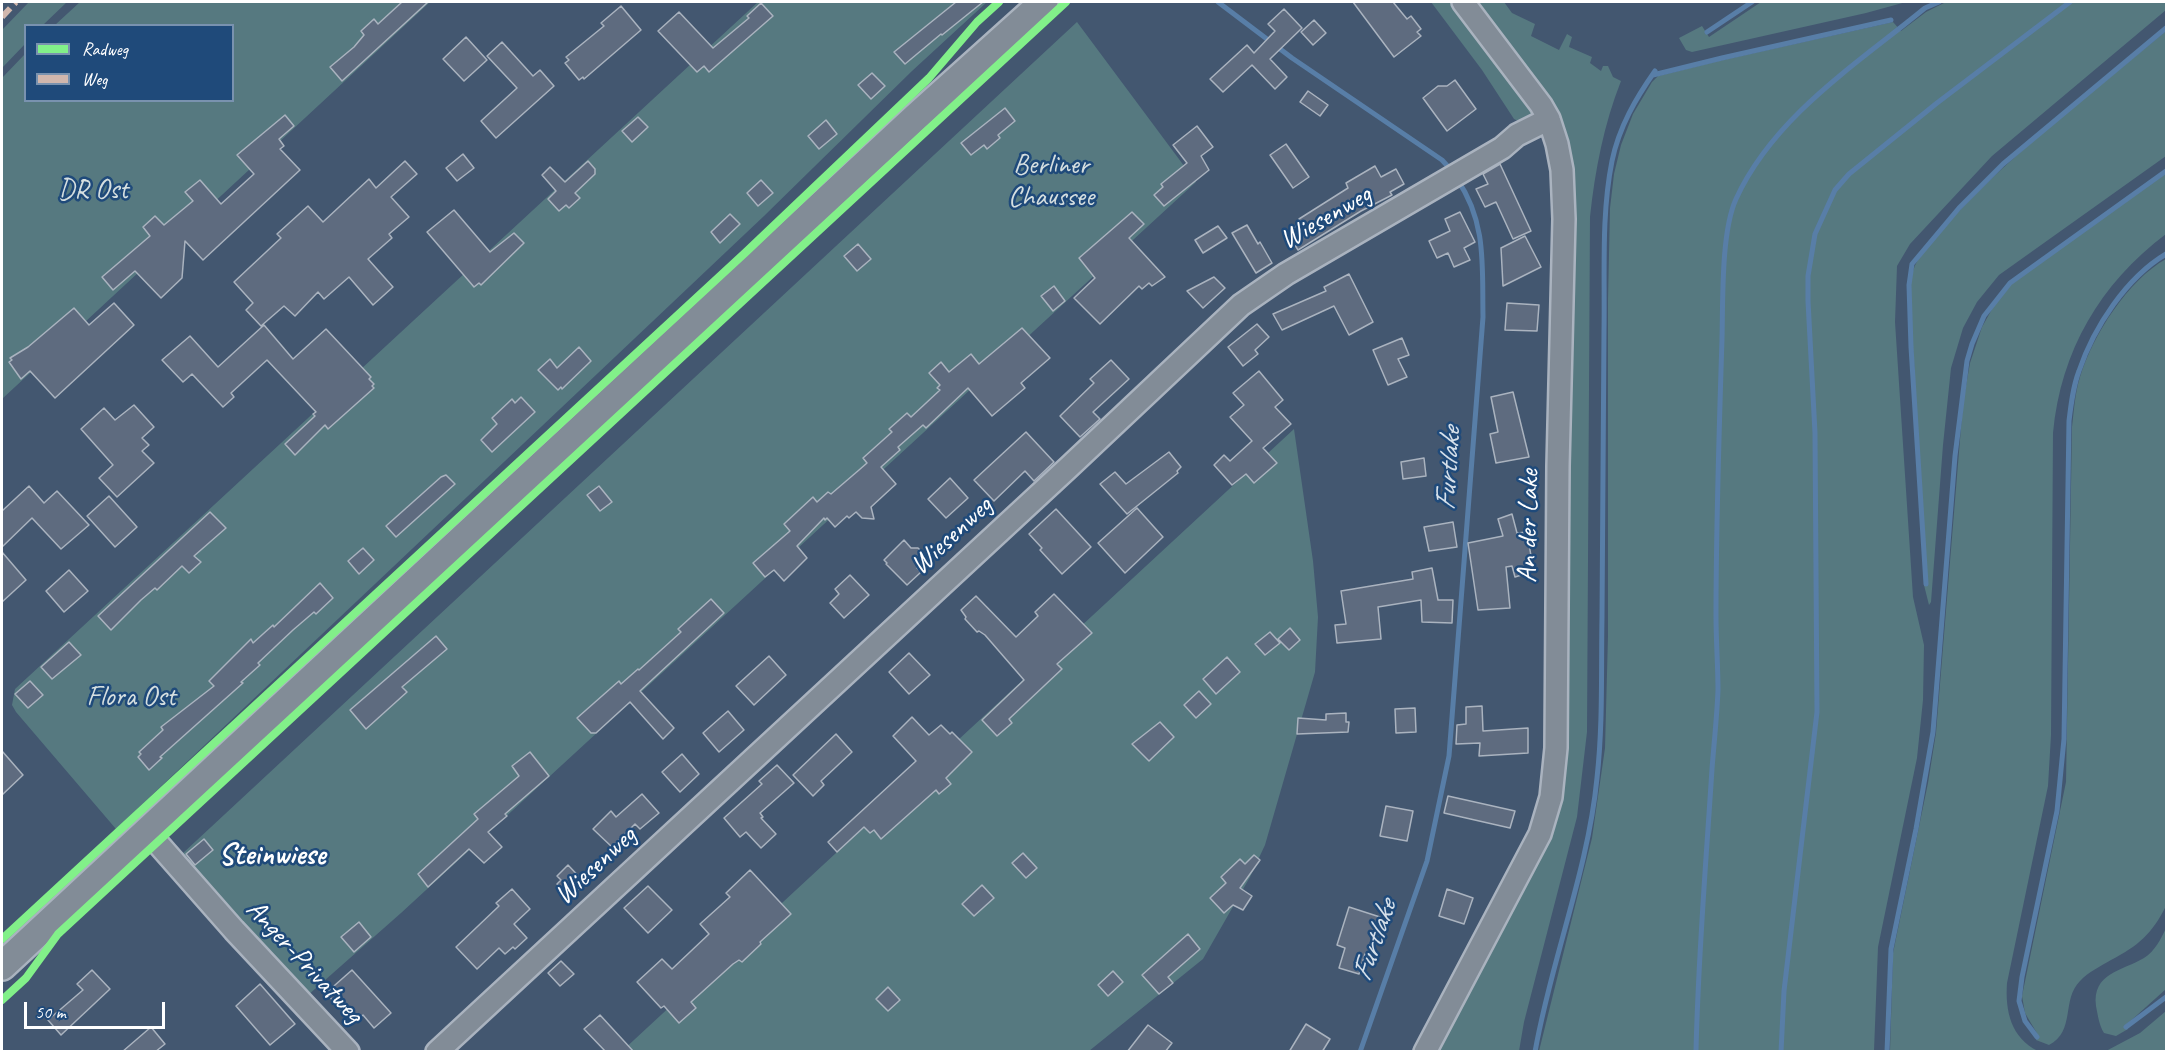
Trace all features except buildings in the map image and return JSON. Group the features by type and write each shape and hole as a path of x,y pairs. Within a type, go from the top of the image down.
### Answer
{"main road":[{"path":"942,93 978,41 1018,2"},
{"path":"2,966 942,93 1044,2"}],"street":[{"name":"An der Lake","path":"1425,1052 1533,849 1551,797 1556,748 1558,466 1564,219 1562,170 1549,119 1541,105 1462,2"},
{"name":"Wiesenweg","path":"437,1052 1069,467 1241,304 1286,274 1502,148 1517,135 1549,119"},
{"name":"Anger-Privatweg","path":"146,830 234,930 348,1052"}],"green space":[{"path":"29,2 67,2 44,24 24,24 24,45 2,68 2,30"},
{"name":"DR Ost","path":"80,2 430,2 2,399 2,78 24,55 24,102 234,102 234,24 56,24"},
{"name":"Flora Ost","path":"758,2 987,2 116,829 16,712 12,705 15,689"},
{"path":"1431,2 1452,2 1531,104 1531,115 1526,121 1520,122 1514,119 1482,70"},
{"path":"1472,2 1504,2 1512,13 1535,24 1531,36 1559,50 1567,34 1572,37 1569,47 1592,57 1590,63 1601,71 1603,66 1608,66 1613,77 1621,81 1601,148 1590,217 1587,732 1577,817 1524,1022 1519,1051 1433,1052 1543,844 1566,155"},
{"path":"1761,2 1906,2 1692,52 1686,50 1679,38 1702,26 1709,37"},
{"path":"1946,2 2166,2 2166,10 1992,156 1910,244 1897,266 1895,322 1913,597 1924,645 1923,700 1917,758 1878,947 1874,1051 1539,1051 1592,838 1605,748 1608,636 1610,208 1614,174 1621,145 1633,114 1658,76 1893,22 1901,31 1926,12"},
{"name":"Berliner Chaussee","path":"1077,22 1196,182 401,913 307,996 242,926 182,854"},
{"path":"2166,31 2166,156 1999,275 1977,302 1963,328 1951,368 1929,605 1924,585 1927,584 1910,315 1911,280 1915,265 1925,249 1994,176 2050,126"},
{"path":"2166,173 2166,234 2122,275 2103,297 2075,347 2057,403 2053,433 2051,735 2048,786 2007,983 2007,1004 2012,1023 2021,1039 2038,1051 1890,1051 1893,953 1936,733 1963,403 1970,363 1982,327 1996,302 2011,284"},
{"path":"2166,259 2166,906 2150,932 2129,950 2080,981 2071,997 2063,1032 2049,1045 2036,1040 2038,1035 2025,1013 2022,996 2066,782 2072,427 2076,395 2086,361 2114,310 2138,280"},
{"path":"1294,429 1313,561 1318,617 1315,672 1265,845 1250,877 1203,959 1089,1051 621,1052"},
{"path":"2166,928 2166,989 2126,1025 2128,1029 2116,1036 2104,1033 2096,1006 2099,986 2110,974 2148,955"},
{"path":"2166,1011 2166,1051 2106,1051 2140,1033"}],"waterway":[{"name":"Furtlake","path":"1218,2 1292,58 1442,160 1452,171"},
{"path":"1707,32 1752,2"},
{"path":"1696,1052 1702,910 1718,690 1716,625 1723,287 1725,248 1731,213 1752,169 1795,117 1845,71 1925,8 1939,2"},
{"path":"1781,1052 1784,991 1817,712 1815,433 1808,301 1808,276 1815,234 1835,190 1849,174 1937,103 2070,2"},
{"path":"1653,75 1891,20"},
{"path":"1926,584 1911,347 1909,285 1912,264 1959,208 2003,164 2166,28"},
{"path":"1535,1052 1550,983 1586,847 1599,758 1606,203 1615,148 1635,102 1655,71"},
{"path":"1887,1052 1891,949 1933,732 1955,456 1967,361 1972,344 1984,316 2010,283 2166,171"},
{"name":"Furtlake","path":"1360,1052 1427,861 1449,756 1483,317 1481,245 1478,229 1467,195 1457,179"},
{"path":"2037,1037 2025,1021 2019,1001 2057,811 2064,739 2071,402 2085,354 2113,305 2138,276 2166,254"},
{"path":"2126,1027 2166,997"}],"marked path":[{"path":"2,17 16,2"}],"cycle path":[{"path":"2,939 746,252 929,78 977,22 999,2"},
{"path":"2,1000 26,978 58,934 1066,2"}],"district":[{"name":"Steinwiese","path":"272,856"}]}
